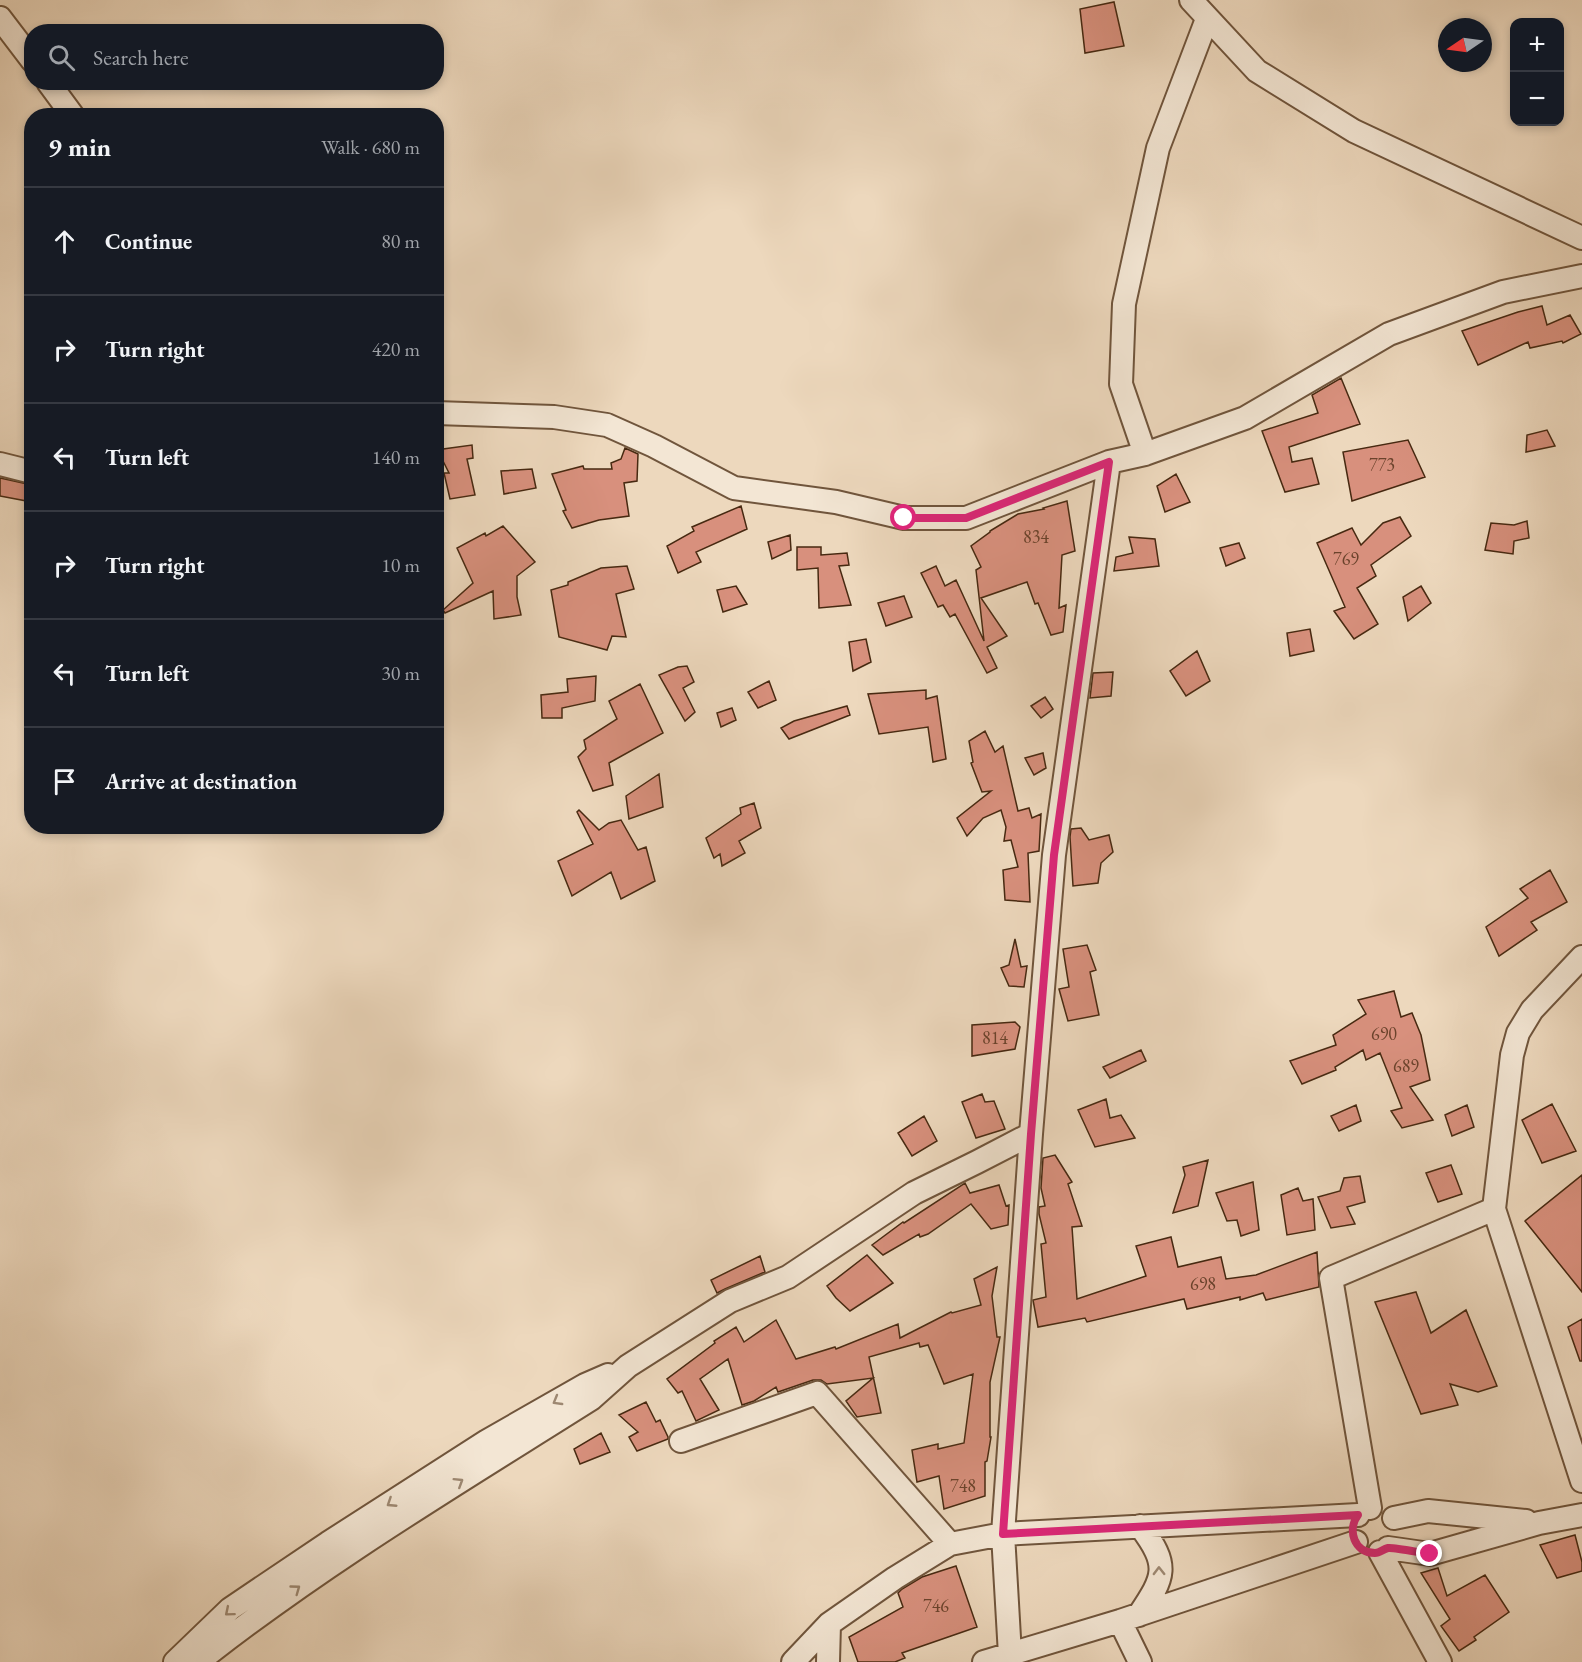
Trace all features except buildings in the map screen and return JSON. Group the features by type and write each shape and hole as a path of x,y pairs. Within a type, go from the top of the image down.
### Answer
{"street":[{"path":"1191,0 1257,71 1354,131 1582,238"},
{"path":"1145,454 1121,384 1124,304 1158,148 1207,19"},
{"path":"3,31 24,52"},
{"path":"54,90 67,108"},
{"path":"444,413 554,417 607,425 654,446 734,488 836,502 904,518 966,518 1109,462 1145,454 1245,418 1389,333 1503,292 1582,276"},
{"path":"1010,1655 1003,1534 1031,1134 1054,855 1109,462"},
{"path":"0,465 24,470"},
{"path":"1582,957 1572,974 1532,1010 1518,1033 1512,1055 1494,1209 1582,1481"},
{"path":"175,1662 231,1609 487,1440 585,1385 628,1366 730,1301 788,1277 914,1193 1031,1134"},
{"path":"1364,1512 1331,1278 1494,1209"},
{"path":"198,1662 321,1571 591,1399 628,1366"},
{"path":"681,1442 817,1393 950,1544"},
{"path":"793,1662 829,1624 895,1578 950,1544 1003,1534 1383,1509 1394,1518 1397,1532 1394,1541 1384,1550"},
{"path":"1394,1518 1428,1511 1539,1523"},
{"path":"1364,1512 1352,1528 1353,1538 1358,1546 1375,1553 1384,1550 1430,1554 1539,1523 1582,1515"},
{"path":"1130,1618 1154,1592 1160,1580 1157,1551 1140,1526"},
{"path":"984,1662 1130,1618 1356,1542"},
{"path":"1384,1550 1440,1662"},
{"path":"1130,1618 1140,1662"},
{"path":"828,1662 829,1624"}],"route":[{"path":"904,518 966,518 1109,462 1054,855 1031,1134 1003,1534 1358,1515 1353,1524 1352,1533 1353,1538 1362,1549 1375,1553 1388,1548 1430,1554"}]}
